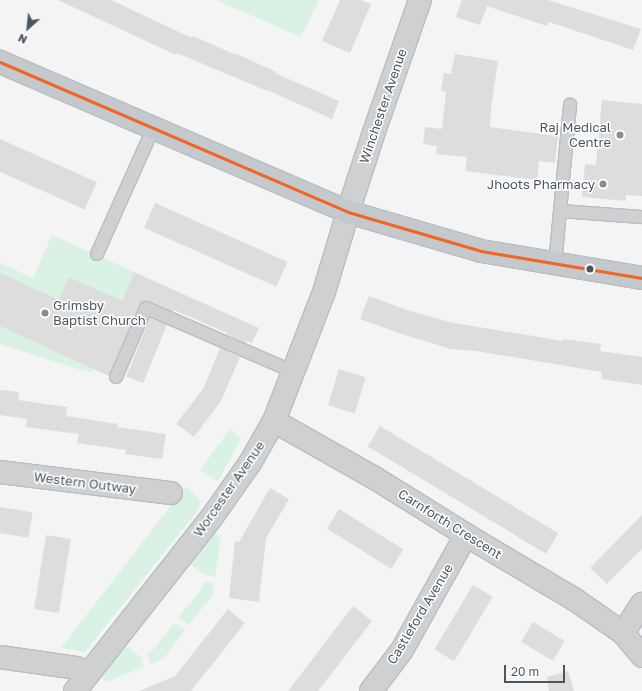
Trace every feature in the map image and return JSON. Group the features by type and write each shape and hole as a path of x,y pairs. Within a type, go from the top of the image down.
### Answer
{"highway":[{"path":"0,62 348,212 481,251 642,278"}],"street":[{"name":"Winchester Avenue","path":"348,212 420,0"},
{"name":"Worcester Avenue","path":"75,691 212,517 250,463 274,421 324,292 348,212"},
{"name":"Carnforth Crescent","path":"274,421 373,477 466,535 574,599 623,634 642,656"},
{"name":"Western Outway","path":"0,472 171,493"},
{"name":"Castleford Avenue","path":"371,691 402,650 466,535"},
{"path":"623,634 642,604"},
{"path":"0,657 76,668 89,673"}],"lane":[{"path":"554,264 570,105"},
{"path":"97,254 153,129"},
{"path":"560,210 642,217"},
{"path":"116,377 146,308 294,372"}],"green space":[{"path":"216,0 319,0 301,37"},
{"path":"52,235 134,272 93,372 81,370 0,344 0,263 33,278"},
{"path":"230,429 241,438 218,481 200,470"},
{"path":"186,486 201,501 198,510 85,652 61,648"},
{"path":"213,532 221,538 215,577 205,575 190,564"},
{"path":"204,582 214,583 212,596 189,625 178,617 200,592"},
{"path":"174,623 185,630 164,658 151,665 147,654 155,648"},
{"path":"124,645 142,658 143,667 106,682 100,676"}],"building":[{"path":"58,0 111,0 192,38 193,36 236,55 237,54 276,72 275,73 339,101 332,119 267,90 177,53 176,55"},
{"path":"340,0 360,0 371,4 350,53 322,41"},
{"path":"462,0 548,0 641,29 633,50 549,22 547,26 487,6 480,25 456,17"},
{"path":"455,54 498,61 491,108 490,127 558,136 555,163 539,161 537,180 465,171 467,157 436,154 437,146 423,144 425,127 442,129 446,92 441,91 444,73 451,74"},
{"name":"Raj Medical Centre","path":"602,100 642,104 642,196 626,195 626,201 582,197 585,164 596,165"},
{"path":"0,139 97,182 85,210 0,172"},
{"path":"155,203 287,262 276,287 144,228"},
{"path":"134,272 259,328 252,343 247,341 246,343 174,310 173,312 145,301 139,305 109,376 0,326 0,273 59,300 69,277 122,301"},
{"path":"369,296 407,310 449,322 563,341 563,339 601,344 600,351 642,357 642,385 601,379 602,372 476,351 450,349 399,333 360,319"},
{"path":"150,318 167,325 143,383 126,376"},
{"path":"220,348 240,357 221,401 194,437 176,424 203,389"},
{"path":"339,369 366,377 355,414 328,405"},
{"path":"0,390 19,392 18,400 67,407 66,416 118,424 117,427 166,434 162,459 125,454 126,450 77,443 79,434 26,427 27,419 0,415"},
{"path":"380,426 558,533 546,554 368,447"},
{"path":"270,488 289,499 266,538 259,602 229,598 235,541 239,542"},
{"path":"0,507 33,512 29,538 0,533"},
{"path":"339,509 403,549 391,569 327,529"},
{"path":"642,515 642,549 607,584 590,568"},
{"path":"46,535 71,539 59,613 34,609"},
{"path":"473,585 493,597 454,661 434,649"},
{"path":"353,606 372,621 318,691 288,691"},
{"path":"228,609 245,623 191,691 139,691 175,676"},
{"path":"533,622 565,641 553,661 521,642"},
{"path":"568,671 574,691 549,691 547,677"}],"transit line":[{"path":"0,62 348,212 481,251 642,278"}],"place":[{"name":"Raj Medical Centre","path":"620,135"},
{"name":"Jhoots Pharmacy","path":"603,184"},
{"name":"Grimsby Baptist Church","path":"45,313"}]}
